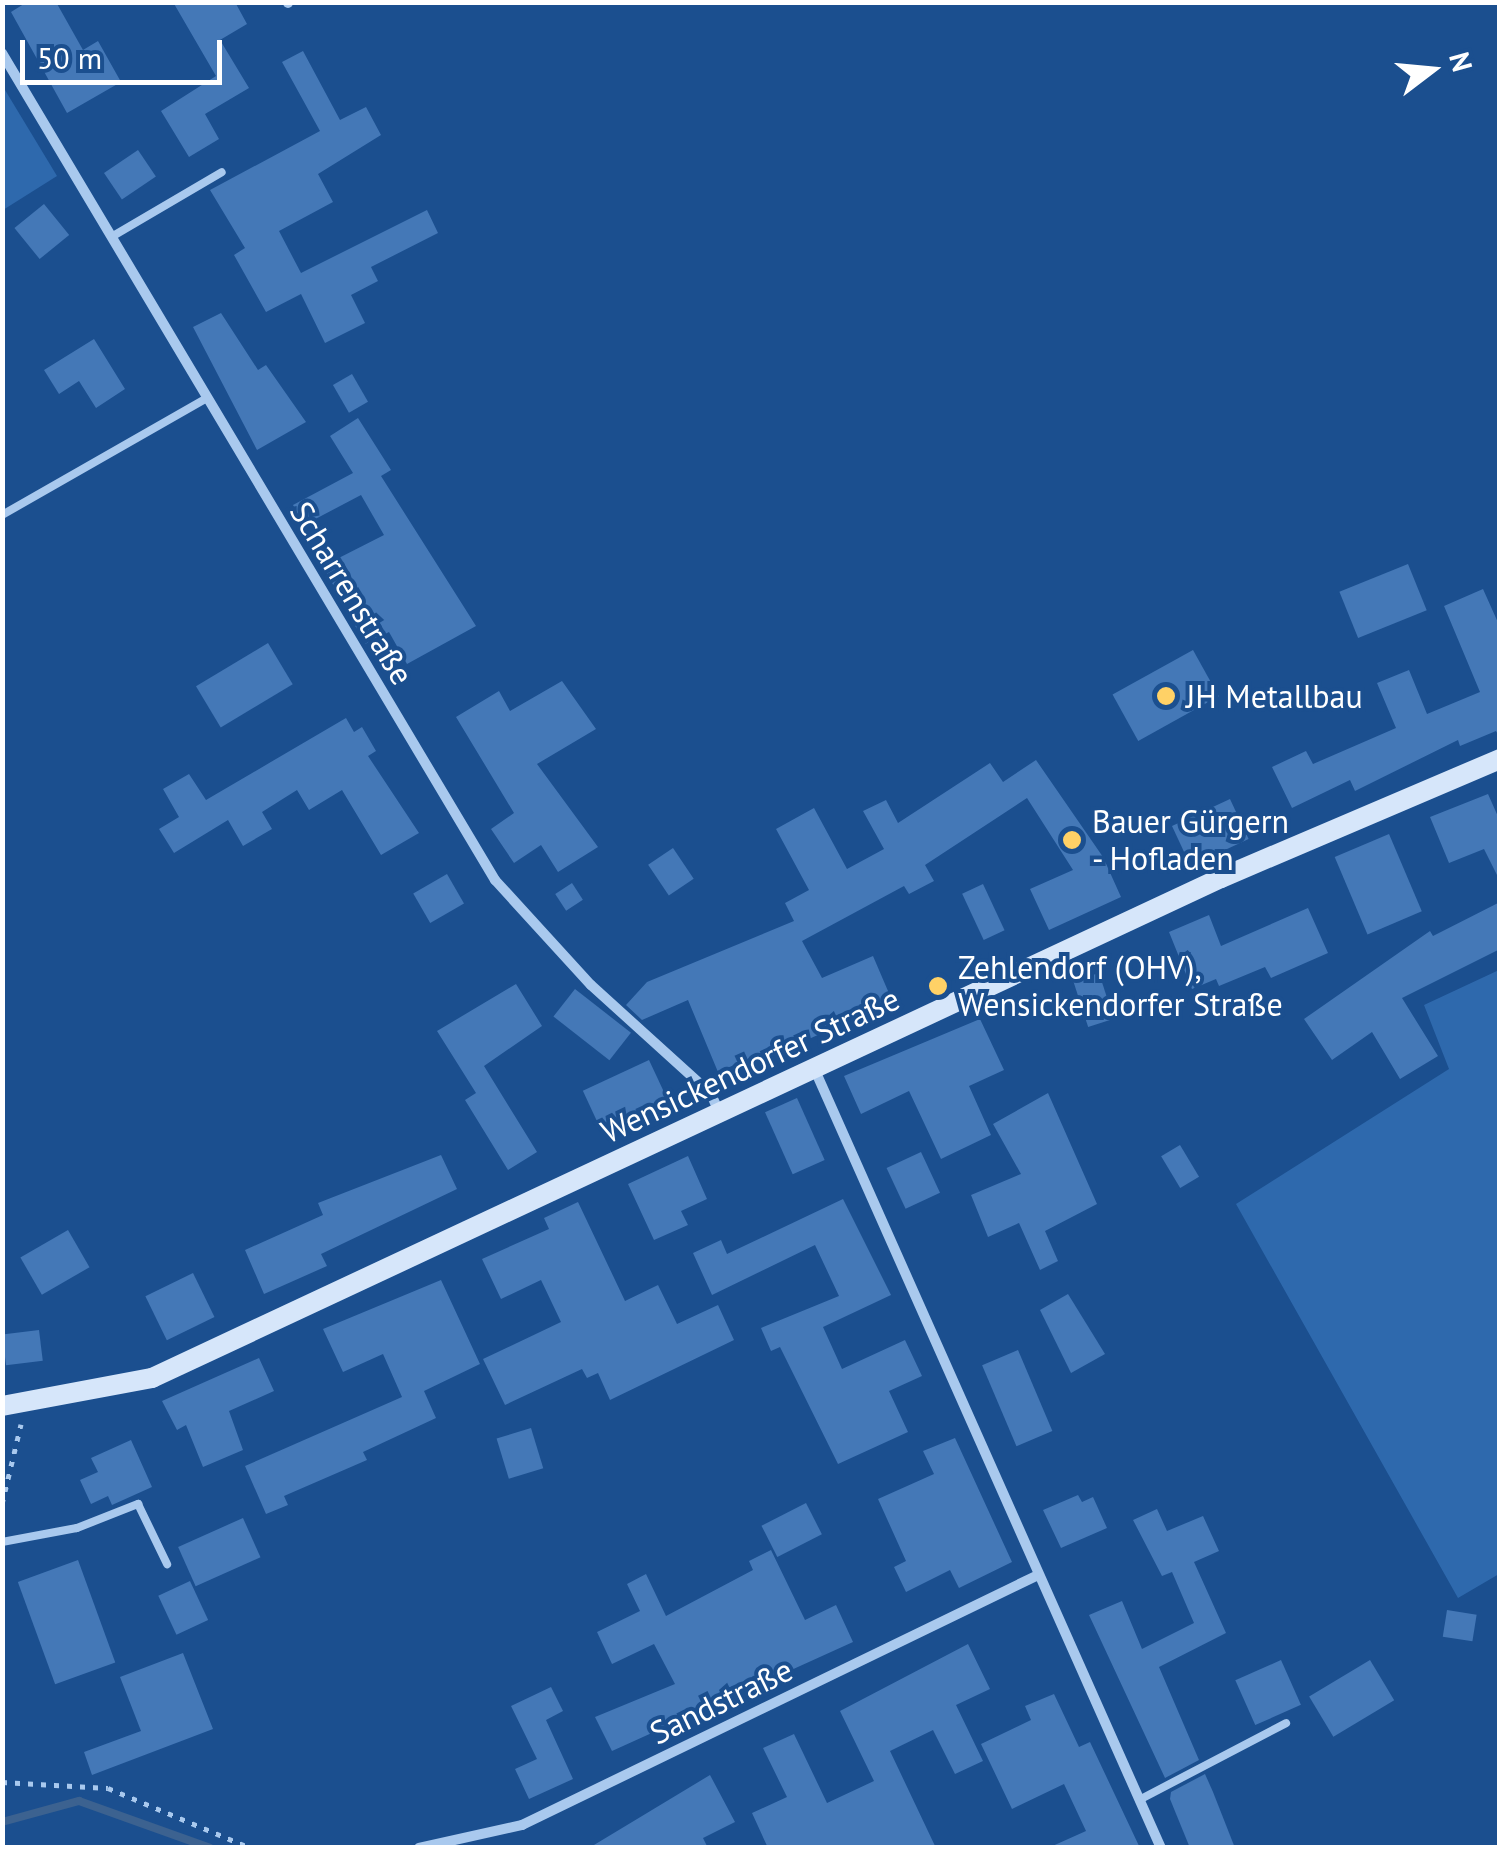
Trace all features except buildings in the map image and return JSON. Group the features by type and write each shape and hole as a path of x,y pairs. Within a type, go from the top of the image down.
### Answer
{"main road":[{"name":"Wensickendorfer Straße","path":"15,1411 152,1378 1221,878 1500,760"}],"street":[{"name":"Scharrenstraße","path":"2,53 495,880 591,984 711,1094 719,1112"},
{"path":"814,1067 1161,1848"},
{"name":"Sandstraße","path":"418,1848 522,1825 1038,1575"}],"lane":[{"path":"113,236 222,172"},
{"path":"2,515 207,398"},
{"path":"2,1542 77,1528 138,1504 168,1564"},
{"path":"1140,1800 1286,1723"}],"path":[{"path":"2,1504 15,1411"},
{"path":"2,1782 108,1788 251,1848"}],"shaded area":[{"path":"2,85 57,176 3,210 2,210"},
{"path":"1499,970 1499,1574 1458,1598 1236,1204 1449,1069 1424,1005"}],"waterway":[{"path":"2,1822 79,1801 210,1848"}],"place":[{"name":"JH Metallbau","path":"1166,696"},
{"name":"Bauer Gürgern - Hofladen","path":"1072,840"},
{"name":"Zehlendorf (OHV), Wensickendorfer Straße","path":"938,986"}]}
